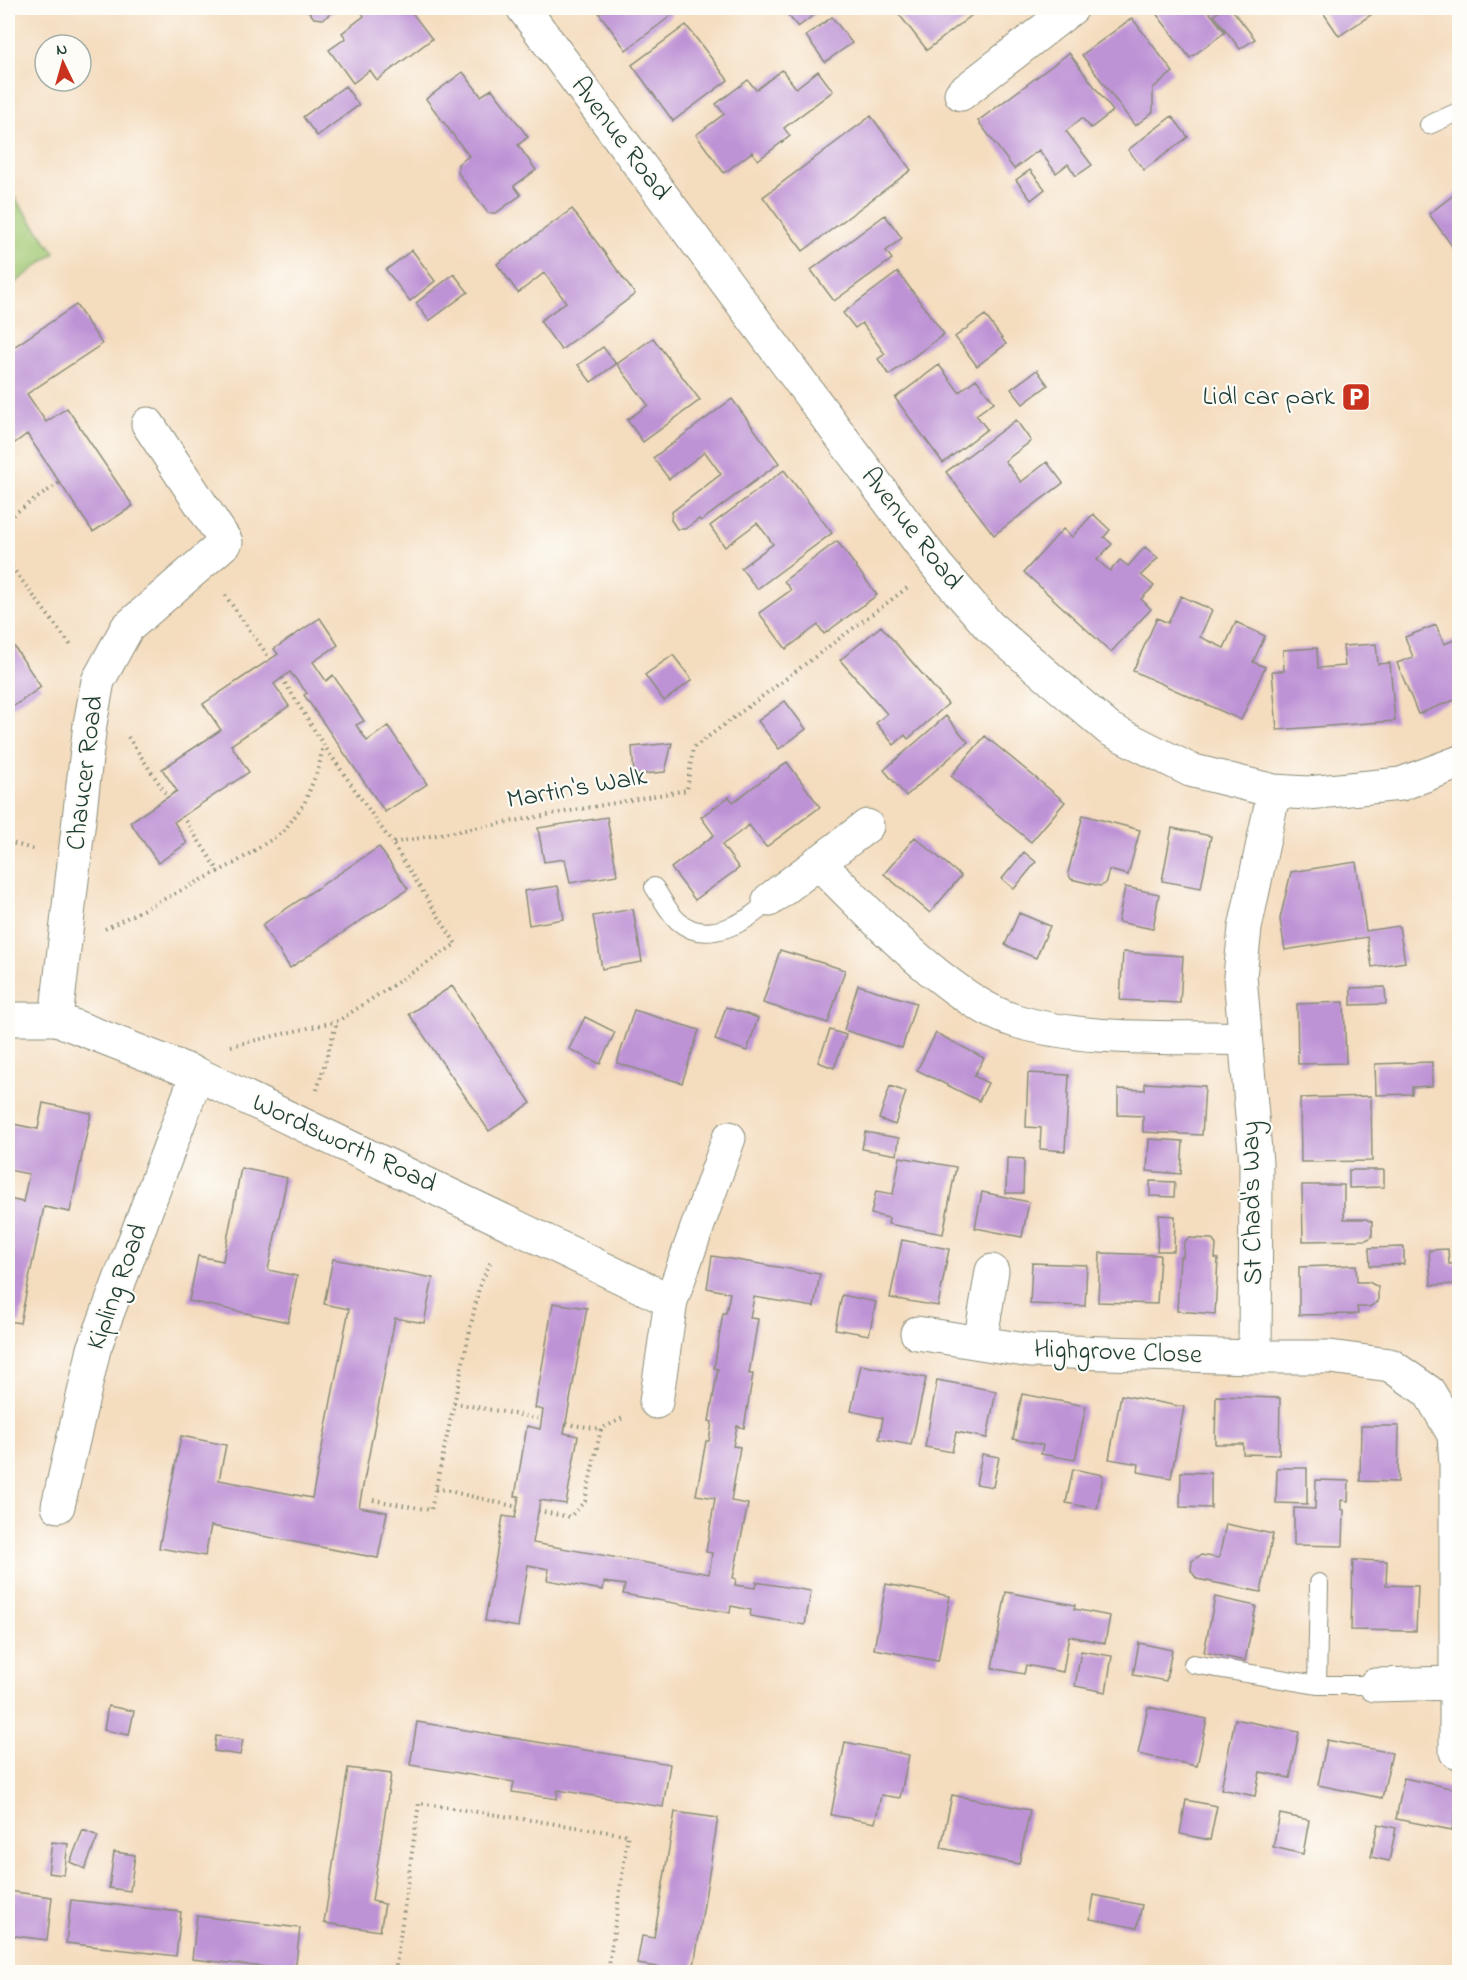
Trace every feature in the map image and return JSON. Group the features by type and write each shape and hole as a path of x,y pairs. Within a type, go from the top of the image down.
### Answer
{"street":[{"name":"Avenue Road","path":"523,8 937,566 989,626 1109,729 1190,770 1274,791 1308,793 1401,784 1460,762"},
{"path":"961,94 1072,8"},
{"name":"Chaucer Road","path":"56,1019 90,724 98,683 127,628 226,542 148,424"},
{"name":"St Chad's Way","path":"1255,1357 1256,1163 1239,976 1245,928 1274,791"},
{"path":"769,900 867,825"},
{"path":"818,862 922,962 972,1000 1015,1021 1087,1034 1244,1039"},
{"name":"Wordsworth Road","path":"8,1019 56,1019 197,1074 671,1301"},
{"name":"Kipling Road","path":"58,1506 94,1349 197,1074"},
{"path":"656,1402 671,1301 729,1138"},
{"path":"980,1343 992,1271"},
{"name":"Highgrove Close","path":"916,1333 1031,1351 1255,1357"},
{"path":"1255,1357 1330,1357 1389,1365 1429,1392 1454,1435 1458,1465 1456,1752"},
{"path":"1375,1685 1455,1683"}],"lane":[{"path":"1429,125 1460,111"},
{"path":"654,887 679,922 699,930 725,930 756,914 769,900"},
{"path":"1317,1685 1319,1583"},
{"path":"1193,1664 1317,1685 1375,1685"}],"path":[{"path":"8,518 59,483"},
{"path":"8,562 98,683 114,717 168,797"},
{"path":"202,563 270,659"},
{"name":"Martin's Walk","path":"392,843 687,790 693,748 937,566"},
{"path":"197,1074 220,1048 338,1022 456,944 392,843 323,744 282,678"},
{"path":"65,943 120,924 219,872 283,832 304,804 319,767 323,744"},
{"path":"182,816 219,872"},
{"path":"307,1125 338,1022"},
{"path":"373,1500 431,1510 479,1288 509,1222"},
{"path":"566,1424 601,1429 656,1402"},
{"path":"454,1403 542,1419"},
{"path":"538,1511 570,1517 585,1500 601,1429"},
{"path":"436,1488 517,1507"},
{"path":"395,1972 419,1803 628,1835 608,1972"}],"green space":[{"path":"8,189 55,253 8,288"}],"building":[{"path":"306,8 339,8 323,19 314,18"},
{"path":"369,8 421,8 413,14 432,39 377,80 370,70 353,83 329,50 346,38 342,33 364,16 362,13"},
{"path":"607,8 666,8 672,15 626,50 599,13"},
{"path":"797,8 823,8 798,27 788,15"},
{"path":"894,8 981,8 927,50"},
{"path":"1152,8 1206,8 1225,32 1190,58"},
{"path":"1224,8 1231,8 1255,39 1240,49 1214,15"},
{"path":"1320,8 1367,8 1372,14 1339,36"},
{"path":"832,17 852,43 825,62 806,36"},
{"path":"1132,18 1173,72 1153,88 1153,112 1135,126 1082,55"},
{"path":"686,25 728,80 673,121 632,65"},
{"path":"1069,53 1113,111 1091,128 1082,118 1066,131 1092,165 1076,176 1068,164 1056,173 1039,150 1014,169 978,121"},
{"path":"782,70 796,88 818,71 833,91 784,128 790,136 758,160 752,152 724,173 696,135 724,114 716,104 748,80 756,90"},
{"path":"463,72 481,96 492,89 528,137 518,145 536,170 514,186 521,195 496,213 488,213 458,173 458,164 469,156 426,99"},
{"path":"345,86 359,105 317,136 303,117"},
{"path":"871,116 911,170 803,251 763,197"},
{"path":"1172,116 1188,137 1144,170 1128,150"},
{"path":"1030,170 1045,189 1031,200 1016,180"},
{"path":"1460,190 1460,257 1429,214"},
{"path":"572,209 635,294 561,350 540,321 566,302 544,273 518,293 497,264"},
{"path":"885,215 902,238 886,251 892,259 834,301 811,270"},
{"path":"412,250 435,281 410,301 386,270"},
{"path":"898,272 944,334 889,375 878,359 885,354 862,323 855,328 843,313"},
{"path":"454,274 468,292 429,321 416,303"},
{"path":"76,305 102,344 27,394 46,422 67,408 133,506 93,532 27,434 8,448 8,351"},
{"path":"985,315 1006,344 977,366 955,337"},
{"path":"653,338 700,400 643,442 627,420 648,405 617,364"},
{"path":"603,347 616,364 591,382 578,365"},
{"path":"939,365 959,392 976,379 994,402 976,415 987,429 943,463 895,398"},
{"path":"1037,370 1048,385 1023,404 1011,389"},
{"path":"732,399 779,463 701,521 699,519 685,529 677,529 671,520 672,512 721,474 705,452 669,479 653,458"},
{"path":"1016,420 1031,441 1005,461 1021,482 1047,462 1063,483 994,535 946,472"},
{"path":"784,470 832,533 757,589 741,568 773,544 765,533 757,523 725,547 710,526"},
{"path":"1093,514 1110,530 1104,537 1112,544 1097,560 1110,571 1120,560 1128,566 1145,547 1158,558 1141,575 1154,586 1141,599 1151,609 1111,652 1024,572 1063,529 1072,537"},
{"path":"837,541 877,595 824,634 818,625 786,649 759,613 791,590 784,581"},
{"path":"1181,596 1212,610 1200,637 1224,648 1236,622 1265,636 1253,662 1265,667 1241,720 1133,671 1157,618 1168,623"},
{"path":"320,618 338,645 313,662 326,681 333,675 364,721 356,725 367,741 388,726 427,784 385,812 304,695 307,693 290,672 274,684 289,706 231,745 249,772 174,822 187,843 158,863 130,822 177,791 162,769 221,730 203,704 278,654 274,649"},
{"path":"1436,625 1444,644 1460,638 1460,698 1418,714 1397,663 1413,657 1405,637"},
{"path":"881,626 948,704 908,739 905,735 894,745 876,723 887,714 840,660"},
{"path":"8,637 41,687 8,710"},
{"path":"1376,644 1378,664 1390,663 1395,721 1277,730 1272,671 1284,671 1283,650 1317,648 1318,668 1345,666 1343,646"},
{"path":"673,655 692,680 664,701 645,675"},
{"path":"785,701 806,729 779,749 758,721"},
{"path":"946,716 968,742 906,796 884,770"},
{"path":"985,736 1065,802 1031,842 951,776"},
{"path":"672,743 665,772 634,775 632,747"},
{"path":"787,762 820,807 766,847 749,825 722,845 739,868 695,900 671,868 714,835 701,817 729,797 733,802"},
{"path":"1083,815 1140,830 1128,875 1109,870 1105,884 1100,886 1071,879 1068,873"},
{"path":"607,817 617,875 570,883 565,859 544,862 538,828"},
{"path":"1172,828 1211,836 1201,888 1162,881"},
{"path":"915,837 961,876 930,913 884,874"},
{"path":"379,847 408,889 290,968 262,925"},
{"path":"1024,852 1036,862 1014,889 1002,879"},
{"path":"1356,862 1366,931 1399,926 1405,962 1372,967 1367,937 1285,950 1280,919 1291,872"},
{"path":"558,886 564,919 529,925 524,891"},
{"path":"1125,887 1159,894 1153,929 1118,922"},
{"path":"633,909 642,962 602,969 593,916"},
{"path":"1019,913 1050,926 1036,958 1005,945"},
{"path":"780,950 845,970 828,1023 763,1003"},
{"path":"1123,952 1183,956 1180,1003 1120,1000"},
{"path":"858,985 916,1003 902,1048 844,1030"},
{"path":"452,986 531,1103 489,1131 409,1014"},
{"path":"1385,987 1386,1004 1351,1005 1351,988"},
{"path":"1344,1002 1346,1063 1298,1064 1297,1004"},
{"path":"726,1007 758,1018 747,1051 715,1040"},
{"path":"634,1010 699,1030 682,1083 617,1063"},
{"path":"585,1017 615,1032 600,1064 569,1049"},
{"path":"830,1030 846,1035 834,1068 818,1062"},
{"path":"936,1033 984,1058 974,1076 988,1083 979,1101 917,1070"},
{"path":"1432,1062 1432,1086 1412,1087 1412,1094 1376,1095 1375,1064"},
{"path":"1028,1073 1069,1075 1065,1151 1040,1149 1041,1128 1026,1127"},
{"path":"1145,1083 1205,1086 1202,1135 1143,1132 1143,1116 1118,1115 1118,1089 1145,1090"},
{"path":"890,1086 906,1092 895,1125 879,1119"},
{"path":"1371,1096 1372,1161 1301,1162 1300,1098"},
{"path":"43,1103 91,1113 70,1212 44,1207 20,1323 8,1321 8,1199 23,1202 29,1174 8,1170 8,1123 38,1129"},
{"path":"865,1132 899,1138 897,1155 862,1149"},
{"path":"1149,1139 1183,1141 1181,1174 1147,1171"},
{"path":"900,1157 956,1167 943,1234 888,1224 889,1218 871,1214 876,1191 893,1194"},
{"path":"1007,1158 1024,1159 1023,1193 1006,1193"},
{"path":"241,1168 287,1178 268,1270 297,1276 288,1322 189,1301 198,1256 223,1261"},
{"path":"1349,1170 1384,1170 1384,1187 1349,1188"},
{"path":"1150,1181 1175,1182 1174,1197 1150,1196"},
{"path":"1302,1185 1344,1185 1344,1219 1366,1219 1372,1222 1372,1237 1366,1240 1303,1241"},
{"path":"982,1192 1029,1202 1022,1237 975,1228"},
{"path":"1159,1215 1175,1216 1174,1251 1157,1251"},
{"path":"1188,1238 1212,1239 1216,1245 1215,1258 1218,1259 1215,1314 1177,1311 1180,1256 1183,1257 1184,1243"},
{"path":"902,1240 949,1249 938,1306 890,1298"},
{"path":"1404,1247 1404,1264 1370,1266 1369,1248"},
{"path":"1448,1249 1449,1264 1460,1264 1460,1284 1431,1285 1429,1250"},
{"path":"1100,1253 1160,1255 1157,1304 1098,1302"},
{"path":"712,1256 820,1274 814,1307 754,1297 750,1318 758,1319 749,1374 753,1374 744,1428 737,1426 733,1446 740,1447 731,1501 748,1504 733,1578 736,1579 735,1585 755,1588 756,1582 811,1591 805,1625 750,1616 751,1610 731,1606 730,1613 623,1594 625,1585 604,1582 603,1590 547,1580 549,1569 528,1565 518,1627 485,1621 503,1516 515,1518 519,1496 515,1496 527,1426 540,1429 543,1410 535,1408 553,1303 587,1308 564,1433 578,1436 566,1504 540,1500 533,1543 709,1574 712,1553 706,1552 715,1498 696,1495 706,1441 709,1441 712,1422 709,1421 718,1369 714,1368 723,1313 726,1313 730,1293 707,1288"},
{"path":"333,1259 433,1278 424,1323 395,1318 359,1507 387,1512 378,1558 211,1526 205,1556 159,1548 181,1436 226,1445 219,1480 312,1498 349,1309 324,1304"},
{"path":"1032,1263 1087,1265 1085,1306 1030,1304"},
{"path":"1356,1265 1357,1282 1369,1282 1378,1287 1378,1302 1369,1307 1357,1307 1358,1314 1299,1315 1299,1267"},
{"path":"842,1295 876,1302 869,1335 835,1329"},
{"path":"861,1365 926,1378 911,1445 879,1439 883,1418 851,1411"},
{"path":"937,1380 996,1391 987,1438 956,1432 952,1452 925,1447"},
{"path":"1022,1394 1086,1406 1075,1460 1041,1454 1043,1445 1013,1439"},
{"path":"1121,1395 1184,1407 1171,1478 1138,1472 1139,1464 1109,1459"},
{"path":"1216,1396 1280,1398 1279,1455 1243,1454 1243,1444 1215,1444"},
{"path":"1361,1426 1399,1426 1398,1482 1360,1481"},
{"path":"982,1454 999,1457 993,1487 976,1484"},
{"path":"1277,1468 1307,1468 1307,1504 1276,1503"},
{"path":"1073,1469 1103,1475 1097,1509 1066,1503"},
{"path":"1181,1472 1211,1473 1211,1508 1180,1507"},
{"path":"1316,1480 1349,1481 1348,1501 1341,1500 1341,1509 1344,1510 1343,1546 1294,1545 1294,1508 1315,1509"},
{"path":"1226,1524 1273,1534 1261,1592 1197,1579 1191,1571 1192,1561 1201,1555 1219,1558"},
{"path":"1353,1560 1387,1561 1386,1585 1418,1586 1416,1631 1351,1630"},
{"path":"886,1584 950,1596 938,1661 874,1649"},
{"path":"1006,1592 1075,1605 1074,1609 1110,1616 1105,1643 1069,1636 1063,1672 1026,1665 1024,1674 992,1668"},
{"path":"1215,1597 1256,1606 1245,1661 1204,1652"},
{"path":"1139,1643 1172,1650 1166,1681 1133,1675"},
{"path":"1081,1651 1112,1656 1106,1692 1075,1686"},
{"path":"108,1706 134,1711 129,1735 104,1730"},
{"path":"1148,1707 1207,1719 1197,1766 1138,1754"},
{"path":"1235,1719 1299,1732 1290,1778 1260,1772 1255,1796 1221,1789"},
{"path":"417,1722 670,1764 663,1807 558,1790 557,1799 512,1792 514,1782 410,1765"},
{"path":"216,1736 243,1740 240,1755 214,1751"},
{"path":"1327,1740 1392,1753 1382,1798 1318,1785"},
{"path":"845,1742 909,1755 900,1798 881,1795 875,1823 831,1815"},
{"path":"348,1768 391,1774 372,1901 385,1904 380,1931 324,1923"},
{"path":"1404,1778 1460,1790 1452,1830 1396,1819"},
{"path":"952,1795 1030,1810 1019,1864 941,1848"},
{"path":"1186,1800 1217,1806 1210,1840 1180,1834"},
{"path":"675,1812 718,1818 693,1972 637,1964 642,1936 654,1938"},
{"path":"1280,1814 1309,1820 1303,1854 1273,1847"},
{"path":"1378,1824 1396,1828 1389,1861 1371,1857"},
{"path":"83,1830 98,1836 85,1869 70,1862"},
{"path":"52,1842 68,1844 64,1875 48,1873"},
{"path":"114,1852 135,1855 130,1891 109,1888"},
{"path":"8,1891 52,1897 47,1940 8,1935"},
{"path":"1094,1895 1142,1905 1137,1928 1090,1919"},
{"path":"71,1900 181,1912 176,1956 66,1943"},
{"path":"197,1916 300,1928 295,1972 265,1972 266,1967 192,1959"}],"place":[{"name":"Lidl car park","path":"1356,397"}]}
